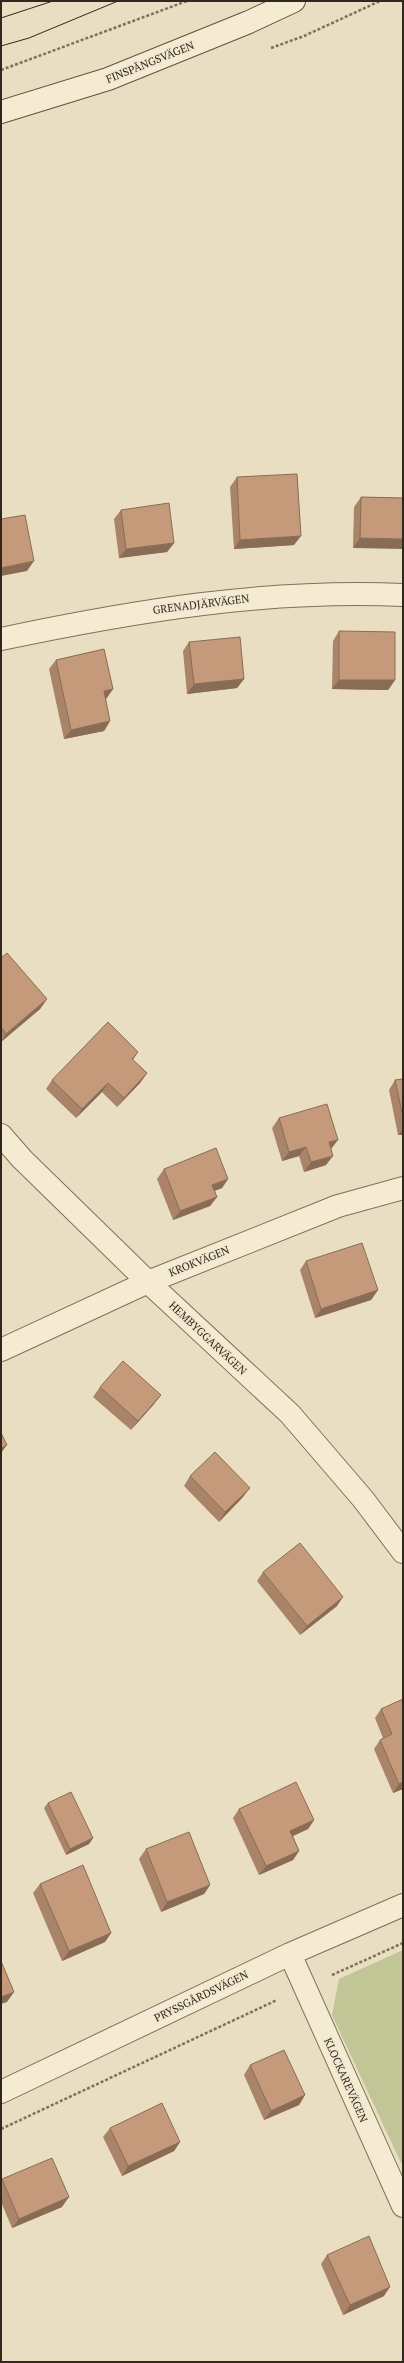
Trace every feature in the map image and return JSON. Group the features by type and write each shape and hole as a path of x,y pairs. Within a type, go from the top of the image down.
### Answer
{"street":[{"name":"FINSPÅNGSVÄGEN","path":"1,112 108,79 249,22 294,1"},
{"name":"GRENADJÄRVÄGEN","path":"1,638 93,620 221,600 290,595 403,595"},
{"name":"HEMBYGGARVÄGEN","path":"1,1135 22,1159 148,1282 290,1414 362,1499 403,1552"},
{"name":"KROKVÄGEN","path":"1,1350 148,1282 338,1206 403,1188"},
{"name":"PRYSSGÅRDSVÄGEN","path":"1,2092 290,1954 403,1905"},
{"name":"KLOCKAREVÄGEN","path":"290,1954 403,2206"}],"path":[{"path":"1,70 187,1"},
{"path":"1,2129 304,1987 403,1943"}],"green space":[{"path":"403,1950 403,2167 332,2015 339,1979"}],"building":[{"path":"297,474 301,536 240,540 237,477"},
{"path":"361,497 403,498 403,539 360,538"},
{"path":"169,503 174,543 126,549 121,510"},
{"path":"25,515 34,561 1,568 1,519"},
{"path":"339,631 395,632 395,680 339,680"},
{"path":"240,637 244,679 194,684 189,642"},
{"path":"104,649 113,689 104,691 110,721 71,730 56,660"},
{"path":"7,953 47,999 6,1034 1,1027 1,958"},
{"path":"108,1022 138,1052 132,1059 147,1073 124,1098 108,1083 82,1109 52,1080"},
{"path":"403,1079 403,1117 395,1080"},
{"path":"327,1104 338,1140 329,1142 333,1156 311,1162 306,1147 289,1152 279,1118"},
{"path":"216,1148 228,1179 212,1185 217,1197 180,1211 164,1169"},
{"path":"362,1243 378,1290 321,1309 306,1261"},
{"path":"123,1361 161,1395 138,1421 100,1387"},
{"path":"1,1433 7,1445 1,1448"},
{"path":"215,1452 250,1488 225,1512 190,1476"},
{"path":"300,1543 343,1597 307,1626 263,1572"},
{"path":"403,1699 403,1782 399,1784 380,1740 392,1734 381,1709"},
{"path":"296,1782 314,1820 290,1831 299,1851 266,1866 239,1809"},
{"path":"71,1792 93,1838 70,1849 48,1803"},
{"path":"189,1832 210,1885 167,1902 146,1849"},
{"path":"83,1865 111,1933 69,1951 40,1884"},
{"path":"1,1961 14,1992 1,1997"},
{"path":"284,2050 305,2095 271,2111 250,2065"},
{"path":"162,2103 180,2142 128,2166 110,2128"},
{"path":"52,2158 69,2197 19,2219 2,2179"},
{"path":"369,2236 390,2287 350,2305 327,2255"}],"tram line":[{"path":"1,18 53,1"},
{"path":"1,46 29,38 118,1"}]}
